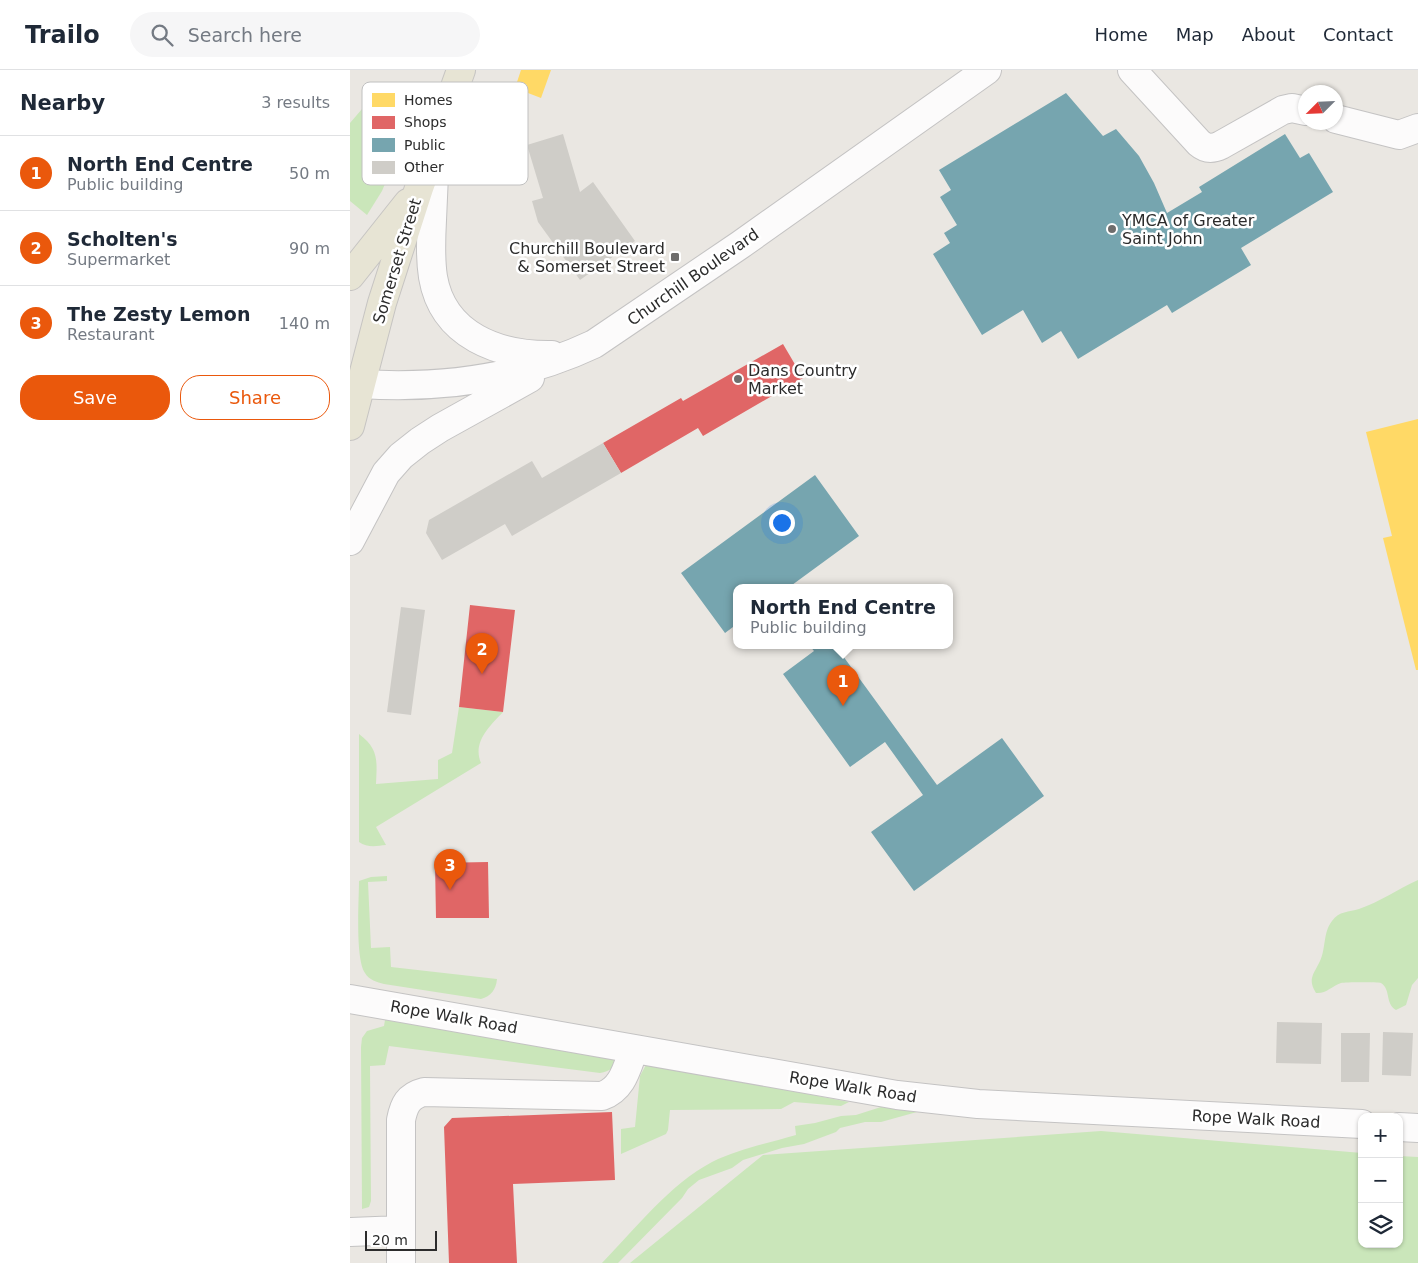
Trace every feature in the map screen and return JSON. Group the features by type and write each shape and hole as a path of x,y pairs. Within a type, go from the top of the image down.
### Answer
{"main road":[{"name":"Somerset Street","path":"457,82 461,70"},
{"name":"Somerset Street","path":"350,426 355,384 420,185"},
{"path":"350,276 419,188"}],"street":[{"name":"Churchill Boulevard","path":"355,384 412,385 472,381 506,375 571,355 594,344 740,245 987,70"},
{"path":"1132,70 1199,143 1206,148 1221,145 1283,110 1292,108 1298,109"},
{"path":"1343,121 1399,135 1418,128"},
{"path":"434,185 431,256 433,279 440,299 449,315 464,331 478,341 504,351 531,355 571,355"},
{"path":"350,542 386,473 401,456 440,428 571,355"},
{"name":"Rope Walk Road","path":"350,999 866,1091 917,1098 978,1104 1358,1124"},
{"path":"401,1263 401,1120 405,1103 410,1098 417,1094 432,1092 602,1096 614,1090 623,1078 634,1049"},
{"path":"1403,1126 1418,1128"},
{"path":"350,1232 401,1230"}],"green space":[{"path":"362,109 362,185 384,185 367,215 350,201 350,123"},
{"path":"459,707 503,712 488,729 481,741 479,755 481,763 376,827 386,845 369,846 359,842 359,734 373,750 377,769 376,784 438,779 438,760 452,753"},
{"path":"387,876 387,881 368,882 371,948 390,947 391,967 497,979 494,989 488,996 481,999 384,984 373,980 365,973 362,966 359,943 359,881 371,877"},
{"path":"1418,880 1418,978 1412,985 1406,1005 1396,1010 1390,1004 1386,989 1381,983 1341,983 1326,991 1316,993 1312,984 1312,977 1322,956 1327,930 1335,918 1341,914 1374,903"},
{"path":"385,1020 617,1057 612,1068 600,1073 389,1046 385,1065 370,1066 371,1201 369,1207 362,1209 362,1038 367,1031 384,1026"},
{"path":"647,1063 849,1102 841,1106 794,1102 781,1109 670,1110 666,1134 621,1154 621,1129 635,1127 640,1076"},
{"path":"881,1107 917,1112 881,1122 865,1122 840,1128 836,1132 804,1144 782,1148 743,1160 732,1168 699,1180 688,1189 682,1198 618,1263 602,1263 667,1195 697,1171 712,1162 743,1150 796,1135 795,1126 841,1116 856,1115"},
{"path":"1101,1131 1358,1153 1358,1248 1403,1248 1403,1156 1418,1157 1418,1263 630,1263 763,1155"}],"building: Homes":[{"path":"521,70 551,70 541,98 528,93 528,82 517,82"},
{"path":"1418,419 1418,670 1416,670 1383,538 1392,536 1366,432"}],"building: Shops":[{"path":"783,344 803,378 703,436 698,428 621,473 603,443 681,398 683,401"},
{"path":"470,605 515,610 503,712 459,707"},
{"path":"488,862 489,918 436,918 435,863"},
{"path":"612,1112 615,1180 513,1184 517,1263 449,1263 444,1127 452,1118"}],"building: Public":[{"name":"YMCA of Greater Saint John","path":"1066,93 1103,136 1116,129 1139,156 1154,183 1167,213 1202,192 1199,187 1285,134 1300,158 1309,153 1333,192 1241,248 1251,265 1172,313 1167,305 1078,359 1061,331 1042,343 1023,310 982,335 933,254 950,243 944,233 957,225 940,197 951,190 939,170"},
{"path":"815,475 859,536 793,584 733,584 733,627 725,633 681,573"},
{"path":"812,649 838,649 937,785 1002,738 1044,796 914,891 871,832 923,795 885,742 850,767 783,674 814,651"}],"building: Other":[{"path":"563,134 580,192 593,182 635,241 580,280 538,222 532,201 543,198 528,145"},
{"path":"603,443 621,473 512,536 505,524 442,560 426,533 429,520 532,461 542,478"},
{"path":"401,607 425,610 411,715 387,712"},
{"path":"1277,1022 1322,1023 1321,1064 1276,1063"},
{"path":"1383,1032 1413,1033 1411,1076 1382,1075"},
{"path":"1341,1033 1370,1033 1369,1082 1341,1082"}],"place":[{"name":"YMCA of Greater Saint John","path":"1112,229"},
{"name":"Churchill Boulevard & Somerset Street","path":"675,257"},
{"name":"Dans Country Market","path":"738,379"},
{"name":"Scholten's","path":"482,674"},
{"name":"North End Centre","path":"843,706"},
{"name":"The Zesty Lemon","path":"450,890"}]}
